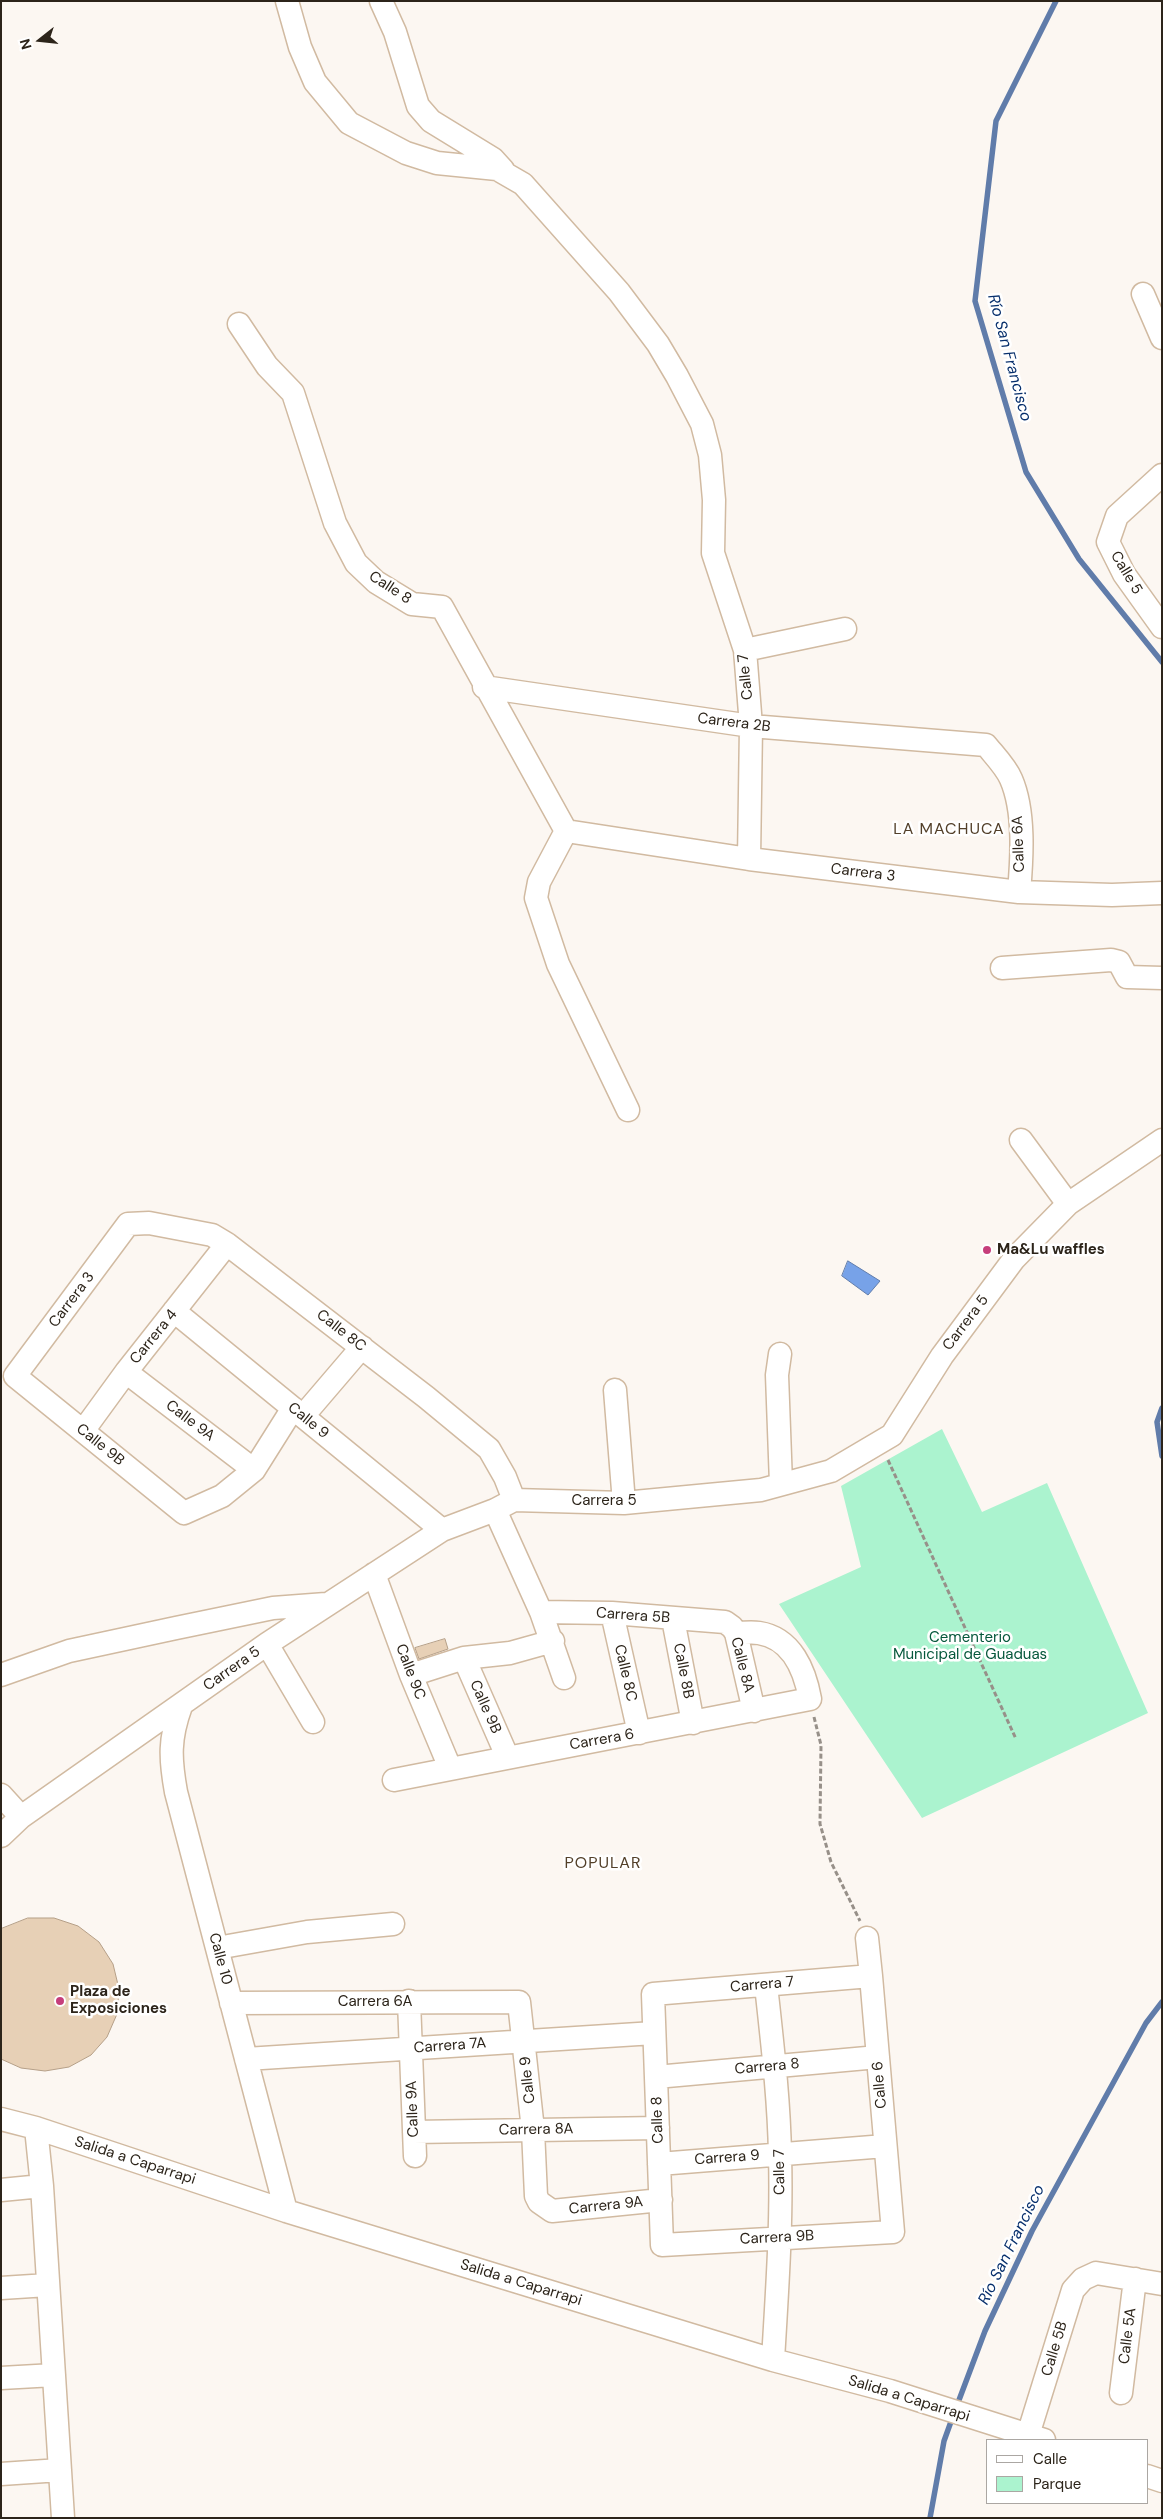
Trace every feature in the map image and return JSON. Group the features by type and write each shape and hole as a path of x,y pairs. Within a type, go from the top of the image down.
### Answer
{"street":[{"path":"287,1 300,48 315,82 350,123 406,154 437,163 497,169 510,178"},
{"path":"381,1 395,32 418,106 432,121 493,159 510,178"},
{"name":"Calle 7","path":"510,178 523,184 606,278 658,344 702,424 710,455 714,500 713,553 745,650 751,726 749,859"},
{"path":"1143,294 1162,338"},
{"name":"Calle 8","path":"239,324 266,366 293,393 335,523 356,563 376,582 412,604 442,607 484,687 566,831"},
{"name":"Calle 5","path":"1162,476 1117,516 1108,542 1124,574 1162,627"},
{"path":"745,650 845,629"},
{"name":"Carrera 2B","path":"484,687 751,726 986,745"},
{"name":"Calle 6A","path":"986,745 1011,779 1020,816 1022,854 1019,892"},
{"path":"566,831 539,882 536,898 558,964 628,1110"},
{"name":"Carrera 3","path":"566,831 749,859 1019,892 1112,895 1162,893"},
{"path":"1002,968 1111,960 1119,962 1127,977 1162,978"},
{"path":"1021,1140 1068,1204"},
{"name":"Carrera 5","path":"1,1836 21,1817 268,1644 442,1530 505,1505 624,1503 761,1490 831,1471 892,1435 942,1356 1014,1259 1068,1204 1162,1140"},
{"name":"Calle 8C","path":"128,1224 149,1223 212,1234 227,1244 362,1347 489,1448 505,1477 505,1505"},
{"name":"Carrera 3","path":"16,1376 128,1224"},
{"name":"Carrera 4","path":"83,1432 126,1372 227,1244"},
{"name":"Calle 9","path":"174,1311 442,1530"},
{"path":"254,1470 298,1412 362,1347"},
{"path":"780,1354 777,1375 781,1484"},
{"name":"Calle 9A","path":"126,1372 254,1470"},
{"name":"Calle 9B","path":"16,1376 184,1513 222,1496 254,1470"},
{"path":"615,1390 624,1503"},
{"path":"505,1505 541,1612 553,1641 564,1678"},
{"name":"Calle 9C","path":"374,1574 410,1675 450,1768"},
{"path":"1,1675 69,1651 273,1608 328,1604"},
{"name":"Carrera 5B","path":"541,1612 612,1614 673,1619 730,1628"},
{"name":"Calle 8C","path":"612,1614 639,1733"},
{"name":"Calle 8B","path":"673,1619 693,1723"},
{"path":"730,1628 760,1633 778,1640 796,1657 806,1677 810,1699"},
{"name":"Calle 8A","path":"730,1628 754,1711"},
{"path":"410,1675 464,1658 510,1653 553,1641"},
{"path":"268,1644 313,1722"},
{"name":"Calle 9B","path":"464,1658 507,1756"},
{"name":"Carrera 6","path":"394,1780 507,1756 693,1723 810,1699"},
{"name":"Calle 10","path":"181,1706 173,1729 170,1759 176,1792 286,2211"},
{"path":"1,1796 21,1817"},
{"path":"217,1948 308,1932 393,1924"},
{"name":"Calle 6","path":"867,1938 893,2232"},
{"name":"Carrera 7","path":"653,1994 871,1976"},
{"name":"Calle 7","path":"766,1985 775,2066 780,2154 780,2238 773,2360"},
{"name":"Calle 8","path":"653,1994 662,2245"},
{"name":"Calle 9A","path":"409,2001 415,2156"},
{"name":"Calle 9","path":"519,2002 533,2130 536,2196 539,2202 552,2211"},
{"name":"Carrera 6A","path":"231,2003 519,2002"},
{"name":"Carrera 7A","path":"246,2059 654,2033"},
{"name":"Carrera 8","path":"656,2077 878,2057"},
{"name":"Salida a Caparrapi","path":"1,2119 36,2128 286,2211 773,2360 890,2391 978,2421 1036,2438"},
{"path":"36,2128 42,2186 63,2518"},
{"name":"Carrera 8A","path":"414,2132 658,2128"},
{"name":"Carrera 9","path":"659,2164 885,2146"},
{"path":"1,2190 42,2186"},
{"name":"Carrera 9A","path":"552,2211 660,2200"},
{"name":"Carrera 9B","path":"662,2245 893,2232"},
{"name":"Calle 5B","path":"1036,2438 1073,2290 1084,2280 1096,2273 1135,2279"},
{"path":"1135,2279 1162,2284"},
{"name":"Calle 5A","path":"1121,2393 1135,2279"},
{"path":"1,2288 48,2285"},
{"path":"1,2378 54,2374"},
{"path":"1,2474 60,2470"},
{"path":"1148,2476 1162,2481"}],"path":[{"path":"880,1442 1016,1739"},
{"path":"810,1699 822,1745 820,1824 831,1862 867,1938"}],"green space":[{"name":"Cementerio Municipal de Guaduas","path":"942,1429 982,1512 1047,1483 1148,1713 922,1818 779,1604 861,1567 841,1486"}],"water":[{"path":"848,1261 880,1281 868,1295 842,1276"}],"building":[{"path":"445,1639 448,1649 419,1659 415,1648"},
{"name":"Plaza de Exposiciones","path":"28,1918 54,1918 78,1926 99,1942 113,1964 119,1989 117,2014 107,2037 91,2055 69,2067 45,2071 21,2068 1,2059 1,1929"}],"waterway":[{"name":"Río San Francisco","path":"1056,1 996,121 975,301 1026,472 1079,559 1162,662"},
{"name":"Río San Francisco","path":"1162,1408 1157,1422 1162,1456"},
{"name":"Río San Francisco","path":"956,2408 985,2331 1032,2231 1146,2023 1162,2002"},
{"name":"Río San Francisco","path":"930,2518 944,2441 953,2416"}],"place":[{"name":"Ma&Lu waffles","path":"987,1250"},
{"name":"Plaza de Exposiciones","path":"60,2001"}],"district":[{"name":"LA MACHUCA","path":"949,830"},
{"name":"POPULAR","path":"603,1864"}]}
